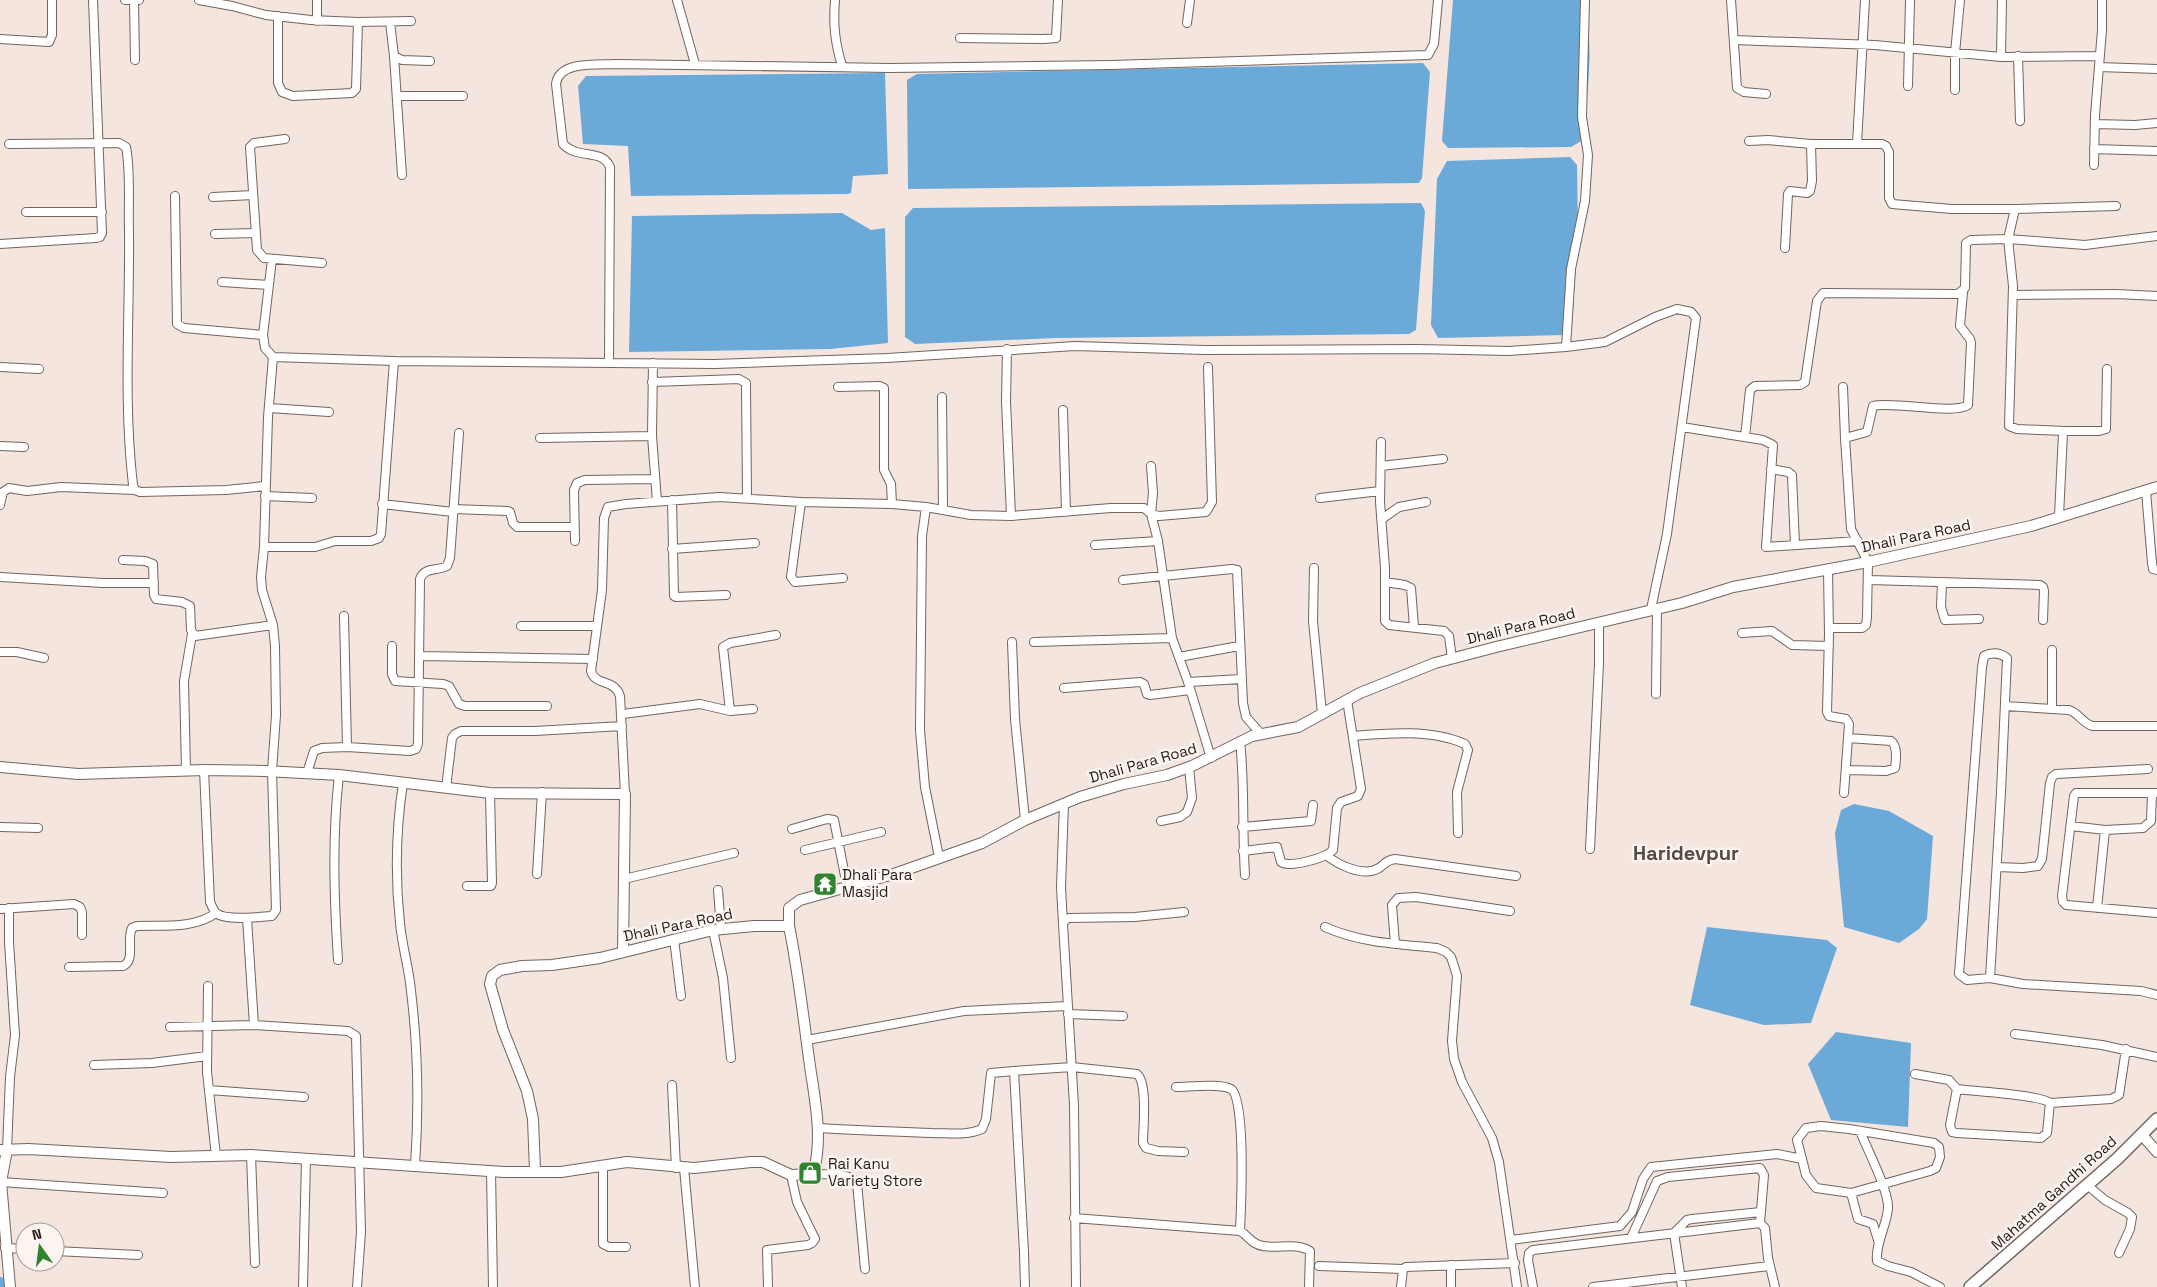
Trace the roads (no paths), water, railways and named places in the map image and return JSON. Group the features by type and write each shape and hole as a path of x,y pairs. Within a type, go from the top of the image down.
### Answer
{"main road":[{"name":"Mahatma Gandhi Road","path":"1970,1287 2087,1185 2157,1119"}],"street":[{"path":"0,39 49,42 52,34 52,0"},
{"path":"0,244 96,238 102,233 93,0"},
{"path":"127,0 139,0"},
{"path":"134,0 135,60"},
{"path":"199,0 266,15 317,21 411,21"},
{"path":"317,0 317,21"},
{"path":"677,0 695,64"},
{"path":"835,0 833,25 842,66"},
{"path":"960,38 1044,40 1056,38 1058,0"},
{"path":"1187,23 1190,0"},
{"path":"609,363 610,167 602,157 570,152 563,144 557,93 557,76 562,71 574,67 617,64 890,68 1058,66 1428,55 1434,44 1438,0"},
{"path":"1566,347 1571,269 1585,201 1588,155 1582,117 1585,0"},
{"path":"1731,0 1737,88 1744,92 1766,94"},
{"path":"1857,144 1865,0"},
{"path":"1908,86 1910,0"},
{"path":"1954,90 1960,0"},
{"path":"2001,57 2002,0"},
{"path":"2094,164 2102,0"},
{"path":"278,16 278,83 282,92 293,96 346,94 352,93 356,89 358,22"},
{"path":"390,22 402,175"},
{"path":"1734,40 1862,44 2001,57 2100,56"},
{"path":"394,56 402,60 430,61"},
{"path":"2018,56 2020,122"},
{"path":"2099,67 2157,69"},
{"path":"397,96 463,96"},
{"path":"2095,124 2136,125 2157,123"},
{"path":"285,139 251,145 255,232 260,255 272,259 322,263"},
{"path":"1749,141 1768,140 1811,144 1882,144 1888,148 1889,198 1892,204 1952,209 2116,206"},
{"path":"9,144 123,144 127,152 129,267 127,410 128,448 135,490"},
{"path":"1785,248 1788,194 1790,191 1807,193 1810,191 1812,181 1811,144"},
{"path":"2094,149 2157,151"},
{"path":"213,197 252,195"},
{"path":"175,196 178,324 184,328 263,335"},
{"path":"2015,209 2008,239 2012,295 2009,426 2017,429 2065,431 2099,431 2106,429 2107,369"},
{"path":"26,212 102,212"},
{"path":"215,234 255,232"},
{"path":"1845,438 1867,432 1872,406 1949,408 1968,405 1971,343 1970,338 1960,326 1965,288 1966,243 1968,241 2008,239 2085,245 2157,236"},
{"path":"204,770 210,902 216,913 220,915 248,918 272,916 276,910 272,771 276,715 273,625 262,590 265,486 273,357 265,348 263,335 272,259"},
{"path":"222,282 269,285"},
{"path":"1745,437 1750,390 1755,386 1800,385 1805,382 1817,301 1823,293 1958,294 1963,292"},
{"path":"2012,295 2116,294 2157,296"},
{"path":"273,357 394,361 716,364 888,358 1075,346 1205,350 1418,349 1509,351 1605,342 1655,317 1678,309 1691,312 1696,318 1667,534 1654,609 1656,694"},
{"path":"1007,349 1006,401 1011,516"},
{"path":"264,547 315,547 343,540 376,540 381,534 394,361"},
{"path":"653,363 652,436 657,501"},
{"path":"622,952 625,794 622,714 618,690 612,685 597,680 591,671 602,590 605,512 608,507 657,501 719,497 801,502 892,504 926,507 972,515 1011,516 1136,507 1144,508 1151,514 1159,516 1206,512 1212,502 1208,367"},
{"path":"0,368 39,369"},
{"path":"652,382 739,379 746,383 747,498"},
{"path":"838,387 880,386 884,388 884,470 891,484 892,504"},
{"path":"1829,628 1859,629 1864,627 1867,617 1868,562 1858,541 1854,537 1852,529 1843,387"},
{"path":"942,397 943,510"},
{"path":"269,408 329,412"},
{"path":"1063,410 1066,512"},
{"path":"1682,427 1745,437 1769,442 1772,445 1766,546 1858,541"},
{"path":"2059,516 2062,438 2065,431"},
{"path":"307,773 314,751 322,748 416,750 420,721 418,682 420,579 426,571 441,570 447,566 450,558 459,433"},
{"path":"540,438 652,436"},
{"path":"1381,442 1380,491 1385,616 1387,624 1438,629 1448,633 1452,659"},
{"path":"0,446 24,447"},
{"path":"1381,466 1443,459"},
{"path":"1151,466 1153,493 1151,514 1158,542 1172,638 1211,758"},
{"path":"1771,469 1788,472 1792,475 1795,545"},
{"path":"574,540 574,490 577,483 585,480 655,479"},
{"path":"0,505 3,492 9,488 27,491 61,487 135,490 140,492 265,486"},
{"name":"Dhali Para Road","path":"535,1171 533,1119 527,1091 502,1030 490,984 492,976 500,970 522,966 579,962 717,930 754,926 790,926 788,914 789,908 793,904 846,886 894,874 982,843 1025,820 1064,803 1124,784 1189,768 1240,741 1261,734 1298,726 1391,679 1452,659 1682,603 1733,587 1868,562 2024,528 2157,487"},
{"path":"1320,498 1380,491"},
{"path":"2146,491 2153,518 2152,563 2153,569 2157,570"},
{"path":"265,496 312,498"},
{"path":"672,500 674,596 676,598 726,595"},
{"path":"801,502 792,580 795,582 843,578"},
{"path":"1382,519 1399,507 1426,502"},
{"path":"382,504 453,511 508,511 512,515 513,523 517,527 574,527"},
{"path":"926,507 922,536 920,730 925,787 939,857"},
{"path":"1095,545 1158,542"},
{"path":"672,549 755,543"},
{"path":"124,560 150,562 154,568 156,599 182,602 190,606 192,634 184,681 186,771"},
{"path":"1314,568 1313,621 1322,714"},
{"path":"1123,580 1237,570 1239,646 1246,717 1261,734"},
{"path":"1828,570 1829,646 1827,712 1829,716 1848,721 1844,793"},
{"path":"0,577 103,583 154,583"},
{"path":"1869,580 2040,585 2044,591 2043,620"},
{"path":"1385,582 1406,585 1412,588 1414,627"},
{"path":"1942,582 1941,607 1945,620 1979,619"},
{"path":"344,616 347,748"},
{"path":"1590,849 1599,663 1599,623"},
{"path":"192,634 202,636 273,625"},
{"path":"521,626 597,626"},
{"path":"1742,633 1772,631 1792,645 1829,646"},
{"path":"730,711 723,647 730,643 776,635"},
{"path":"1034,642 1172,638"},
{"path":"1012,642 1015,719 1025,820"},
{"path":"392,646 393,679 449,686 456,700 465,706 547,706"},
{"path":"1179,657 1239,646"},
{"path":"2052,650 2052,709"},
{"path":"0,652 17,652 44,658"},
{"path":"1990,978 2006,658 2002,654 1990,653 1984,656 1982,667 1959,974 1967,980 1990,978 2023,984 2141,991 2157,995"},
{"path":"419,656 593,659"},
{"path":"1064,688 1140,682 1144,684 1147,694 1150,695 1189,686 1242,679"},
{"path":"1243,850 1276,847 1281,862 1288,865 1331,853 1334,845 1339,805 1360,794 1347,700"},
{"path":"622,714 700,704 730,711 753,709"},
{"path":"2005,706 2074,712 2088,725 2093,726 2157,726"},
{"path":"446,788 452,738 461,731 535,731 622,726"},
{"path":"1353,736 1405,734 1434,737 1464,744 1468,750 1457,792 1458,833"},
{"path":"1846,770 1886,771 1895,768 1896,764 1895,747 1891,741 1848,738"},
{"path":"1240,741 1243,768 1242,827 1245,875"},
{"path":"0,767 78,774 204,770 272,771 339,775 490,793 625,794"},
{"path":"1160,821 1188,812 1192,798 1189,768"},
{"path":"1997,867 2023,868 2038,866 2042,859 2050,784 2052,777 2056,774 2148,769"},
{"path":"338,960 334,875 335,805 339,775"},
{"path":"403,783 399,810 397,862 400,926 408,961 415,1031 418,1097 415,1166"},
{"path":"537,874 542,792"},
{"path":"467,886 486,887 491,886 492,883 490,793"},
{"path":"2071,826 2105,830 2138,830 2148,825 2151,821 2155,793 2076,793 2074,796 2062,896 2063,902 2066,905 2157,913"},
{"path":"1064,803 1061,887 1072,1067 1076,1287"},
{"path":"1242,827 1308,822 1312,818 1313,805"},
{"path":"792,829 831,819 836,823 846,886"},
{"path":"0,827 38,828"},
{"path":"2097,908 2105,830"},
{"path":"805,850 881,832"},
{"path":"624,879 734,853"},
{"path":"1326,855 1342,867 1361,870 1375,870 1386,861 1395,859 1516,876"},
{"path":"718,890 717,930 731,1058"},
{"path":"1395,944 1392,905 1398,898 1416,897 1510,911"},
{"path":"0,908 74,904 80,907 82,912 82,935"},
{"path":"9,908 8,942 15,1035 1,1182 5,1248 10,1287"},
{"path":"1062,924 1064,920 1069,918 1184,912"},
{"path":"69,967 123,966 130,959 129,938 132,928 137,926 195,924 206,920 216,913"},
{"path":"248,918 254,1025"},
{"path":"790,926 818,1128 816,1164 813,1174"},
{"path":"1325,927 1355,939 1437,948 1446,952 1451,957 1456,976 1452,1041 1454,1059 1462,1082 1492,1138 1499,1162 1517,1287"},
{"path":"674,939 681,996"},
{"path":"208,986 207,1056 216,1156"},
{"path":"807,1040 964,1011 1068,1010 1123,1016"},
{"path":"170,1027 254,1025 348,1031 356,1036 358,1040 358,1163 361,1232 357,1287"},
{"path":"2015,1034 2126,1049 2157,1057"},
{"path":"1915,1074 1944,1078 1957,1089 2045,1099 2050,1103 2116,1098 2122,1086 2126,1049"},
{"path":"94,1065 152,1063 207,1056"},
{"path":"818,1128 910,1133 964,1134 975,1132 982,1129 986,1119 991,1073 1072,1067 1137,1074 1141,1077 1144,1087 1143,1143 1146,1148 1158,1151 1184,1152"},
{"path":"1014,1071 1025,1287"},
{"path":"672,1085 695,1287"},
{"path":"1176,1087 1223,1087 1231,1089 1235,1094 1242,1160 1240,1231"},
{"path":"1957,1089 1950,1125 1952,1132 1957,1133 2041,1138 2047,1132 2050,1103"},
{"path":"209,1090 304,1098"},
{"path":"1820,1126 1860,1131 1934,1142 1939,1146 1940,1157 1936,1168 1851,1193 1816,1188 1806,1175 1797,1140 1806,1128 1820,1126"},
{"path":"1860,1131 1882,1183 1888,1203 1887,1218 1876,1258 1879,1263 1911,1272 1940,1287"},
{"path":"2142,1135 2157,1152"},
{"path":"4,1150 70,1150 171,1157 251,1155 491,1171 561,1172 627,1162 680,1168 763,1162 791,1175 813,1174 853,1178 857,1183 865,1269"},
{"path":"1511,1240 1620,1226 1632,1212 1643,1179 1651,1168 1777,1154 1802,1159"},
{"path":"251,1155 255,1263"},
{"path":"303,1287 306,1159"},
{"path":"602,1165 603,1244 609,1247 626,1247"},
{"path":"1631,1238 1657,1182 1663,1178 1760,1168 1764,1175 1760,1223 1765,1228 1769,1266 1773,1273 1776,1287"},
{"path":"491,1171 493,1287"},
{"path":"768,1287 767,1250 808,1245 815,1239 797,1202 791,1175"},
{"path":"1,1182 163,1193"},
{"path":"2087,1185 2104,1200 2132,1217 2130,1229 2119,1253"},
{"path":"1851,1193 1858,1219 1873,1224 1880,1244"},
{"path":"1674,1233 1687,1220 1760,1212"},
{"path":"1074,1218 1240,1231 1251,1242 1263,1246 1304,1247 1310,1251 1309,1287"},
{"path":"1533,1287 1528,1256 1533,1250 1760,1223"},
{"path":"1674,1233 1682,1287"},
{"path":"5,1248 15,1248"},
{"path":"65,1252 138,1256"},
{"path":"1319,1266 1402,1269 1514,1262"},
{"path":"1451,1265 1451,1287"},
{"path":"1593,1287 1769,1266"},
{"path":"1400,1287 1402,1269"}],"water":[{"path":"1453,0 1581,0 1586,16 1589,51 1583,140 1571,147 1448,148 1442,141"},
{"path":"1423,63 1430,72 1422,178 1419,183 908,189 907,80 917,74"},
{"path":"885,73 888,174 853,176 851,193 847,194 631,196 628,146 583,144 578,86 586,76"},
{"path":"1570,157 1577,165 1578,231 1572,326 1564,335 1438,338 1431,325 1437,179 1447,161"},
{"path":"1421,203 1425,211 1416,330 1409,334 1055,338 915,344 905,337 905,217 913,208"},
{"path":"842,213 871,230 885,228 888,343 830,349 629,352 632,216"},
{"path":"1854,804 1889,811 1933,836 1927,919 1919,929 1899,943 1844,927 1835,833 1841,810"},
{"path":"1707,927 1827,940 1837,948 1811,1023 1764,1025 1690,1005"},
{"path":"1836,1032 1911,1043 1908,1127 1831,1120 1808,1064"}],"waterway":[{"path":"0,1282 1,1287"}],"place":[{"name":"Dhali Para Masjid","path":"825,884"},
{"name":"Rai Kanu Variety Store","path":"810,1173"}],"district":[{"name":"Haridevpur","path":"1686,853"}]}
